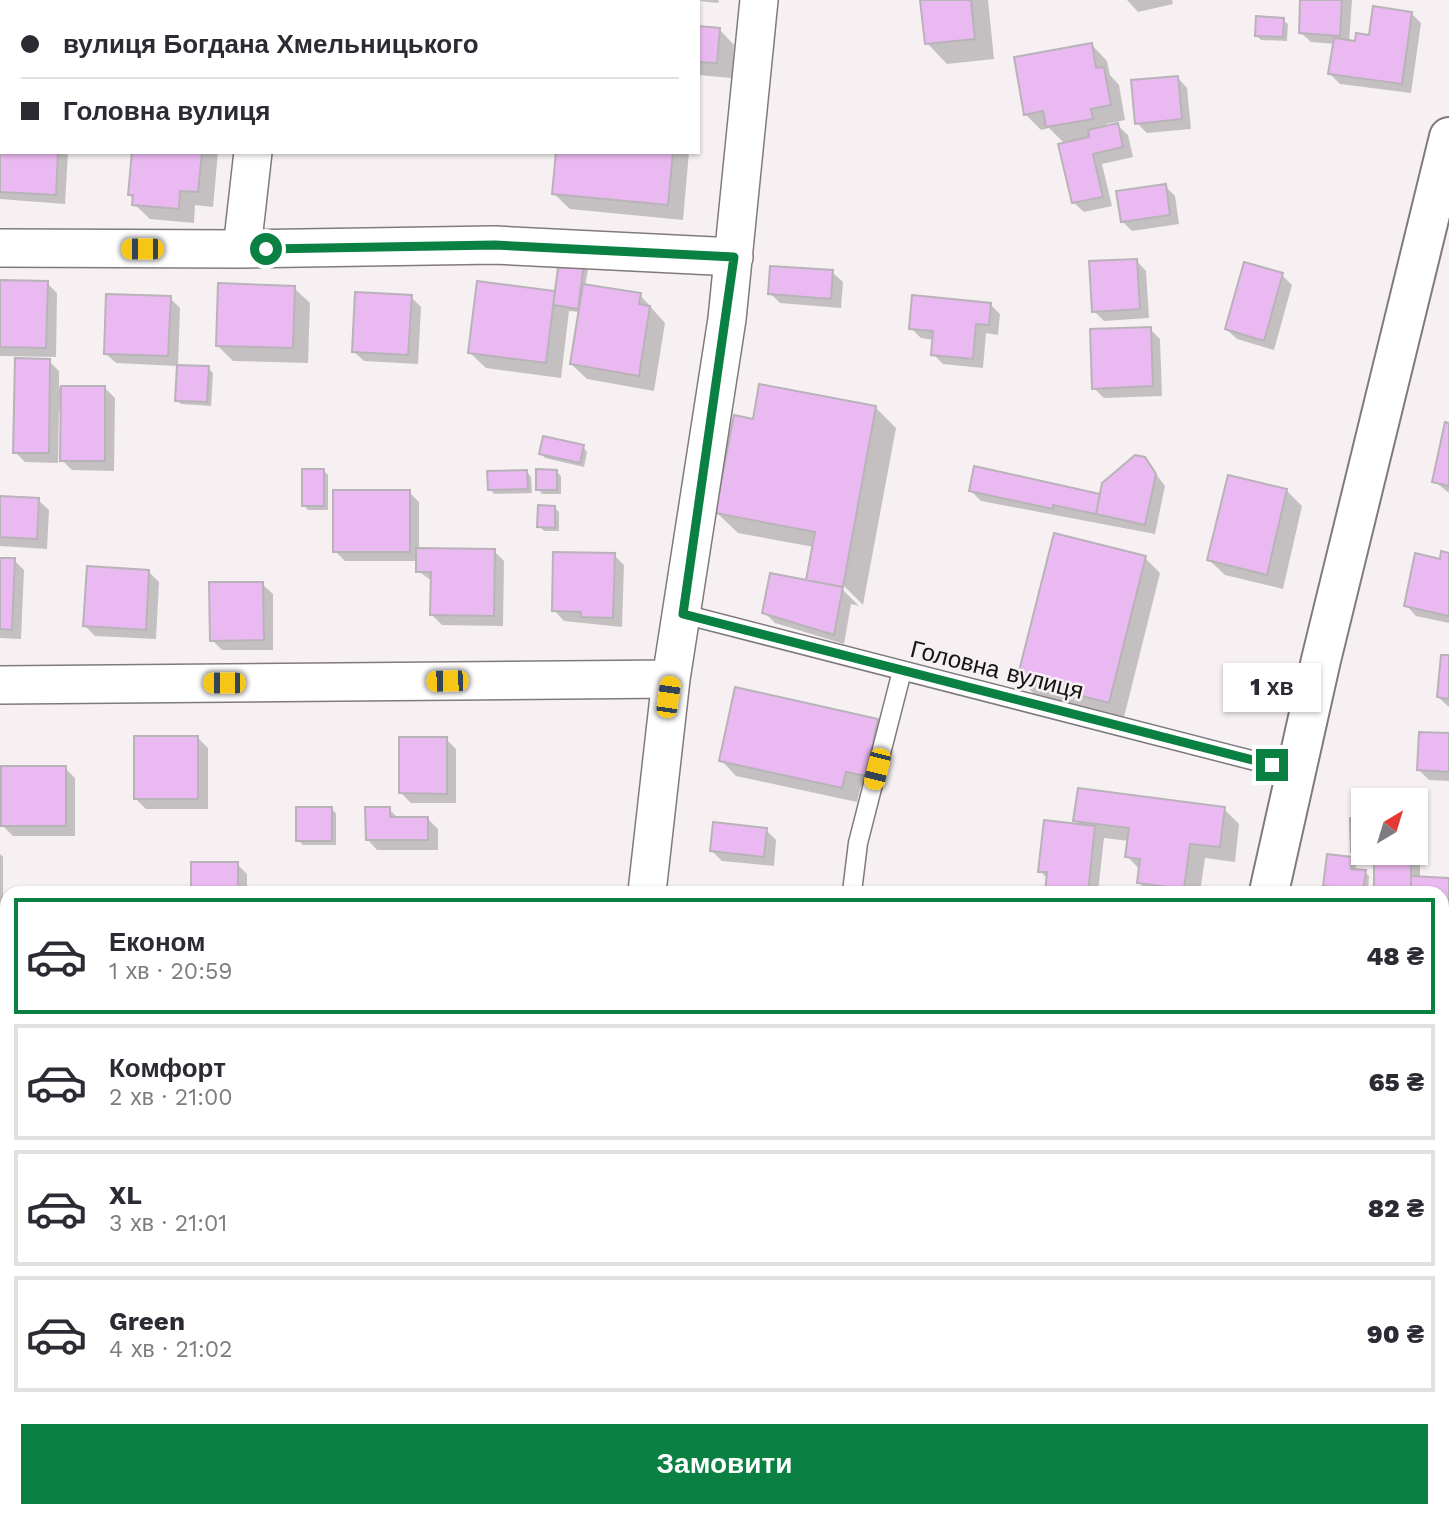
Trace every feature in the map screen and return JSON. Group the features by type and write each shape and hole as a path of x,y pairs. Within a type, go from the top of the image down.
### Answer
{"main road":[{"path":"1270,886 1321,660 1445,177 1449,137"}],"street":[{"path":"648,886 671,679 683,614 734,257 759,0"},
{"path":"242,249 254,154"},
{"path":"0,248 242,249 495,245 734,257"},
{"path":"0,685 671,679"}],"lane":[{"name":"Головна вулиця","path":"683,614 1298,772"},
{"path":"853,886 858,843 902,671"}],"building":[{"path":"920,0 971,0 975,39 925,44"},
{"path":"1300,0 1342,0 1340,36 1299,33"},
{"path":"1373,6 1412,12 1402,84 1328,74 1334,38 1355,41 1356,33 1369,35"},
{"path":"1256,16 1284,18 1283,37 1255,36"},
{"path":"700,26 720,28 717,63 700,62"},
{"path":"1092,43 1096,68 1104,67 1111,105 1091,109 1093,119 1046,127 1043,111 1024,115 1014,57"},
{"path":"1178,76 1182,119 1135,124 1131,80"},
{"path":"1118,123 1123,147 1093,154 1103,197 1072,203 1058,144 1089,137 1088,130"},
{"path":"0,154 58,154 56,195 0,192"},
{"path":"132,154 202,154 198,192 180,191 179,209 132,205 133,195 128,195"},
{"path":"556,154 673,154 668,205 552,194"},
{"path":"1166,184 1170,215 1121,222 1116,191"},
{"path":"1137,259 1140,309 1092,312 1089,261"},
{"path":"559,261 584,264 578,309 553,305"},
{"path":"1244,262 1283,273 1264,341 1225,329"},
{"path":"770,266 833,270 831,299 768,294"},
{"path":"0,280 48,281 46,348 0,347"},
{"path":"477,281 555,291 546,363 468,353"},
{"path":"218,283 295,286 293,348 216,346"},
{"path":"583,284 641,293 639,304 650,306 639,376 570,364"},
{"path":"355,292 412,295 408,355 352,352"},
{"path":"106,294 171,296 168,356 104,354"},
{"path":"912,295 991,303 989,325 976,324 973,359 931,355 933,331 909,329"},
{"path":"1151,327 1153,386 1092,389 1090,329"},
{"path":"15,358 50,359 49,453 13,453"},
{"path":"177,365 209,366 207,402 175,401"},
{"path":"759,384 876,406 843,587 806,580 815,532 715,513 734,415 753,419"},
{"path":"61,386 105,386 105,461 60,461"},
{"path":"1445,422 1449,423 1449,486 1432,482"},
{"path":"543,436 584,445 580,463 539,454"},
{"path":"1135,455 1145,457 1156,474 1145,525 1096,514 1102,483"},
{"path":"974,466 1100,494 1096,514 1053,505 1053,509 969,491"},
{"path":"302,469 324,469 324,506 302,506"},
{"path":"536,469 557,470 557,490 536,490"},
{"path":"527,470 528,489 488,490 487,471"},
{"path":"1228,475 1287,489 1267,575 1207,560"},
{"path":"333,490 410,490 410,552 333,552"},
{"path":"0,496 39,498 37,539 0,537"},
{"path":"538,505 555,506 555,528 537,527"},
{"path":"1054,533 1146,556 1109,703 1017,679"},
{"path":"416,548 495,549 494,616 430,615 431,572 416,572"},
{"path":"1441,551 1449,553 1449,616 1404,606 1415,553 1440,559"},
{"path":"553,552 615,553 613,618 581,617 581,612 552,611"},
{"path":"0,558 15,558 12,630 0,629"},
{"path":"87,566 149,570 146,630 83,626"},
{"path":"770,573 843,587 834,635 762,613"},
{"path":"209,582 263,582 264,640 210,641"},
{"path":"1441,655 1449,655 1449,699 1437,697"},
{"path":"735,687 878,719 866,776 846,772 842,788 719,761"},
{"path":"1419,732 1449,733 1449,772 1417,770"},
{"path":"134,736 198,736 198,799 134,799"},
{"path":"399,737 447,737 447,794 399,793"},
{"path":"1,766 66,766 66,826 1,826"},
{"path":"1078,788 1225,807 1220,847 1190,844 1184,886 1137,883 1140,859 1125,857 1129,828 1073,821"},
{"path":"296,807 332,807 332,841 296,841"},
{"path":"365,807 390,807 390,817 428,817 428,840 366,840"},
{"path":"1044,820 1095,826 1089,886 1046,886 1047,872 1038,872"},
{"path":"713,822 767,828 764,857 710,851"},
{"path":"1327,854 1351,857 1351,869 1366,870 1364,886 1323,886"},
{"path":"191,862 238,862 238,886 191,886"},
{"path":"1374,865 1411,865 1411,886 1374,886"},
{"path":"1411,876 1449,878 1449,886 1411,886"}],"route":[{"path":"266,249 495,245 734,257 683,614 1272,765"}]}
